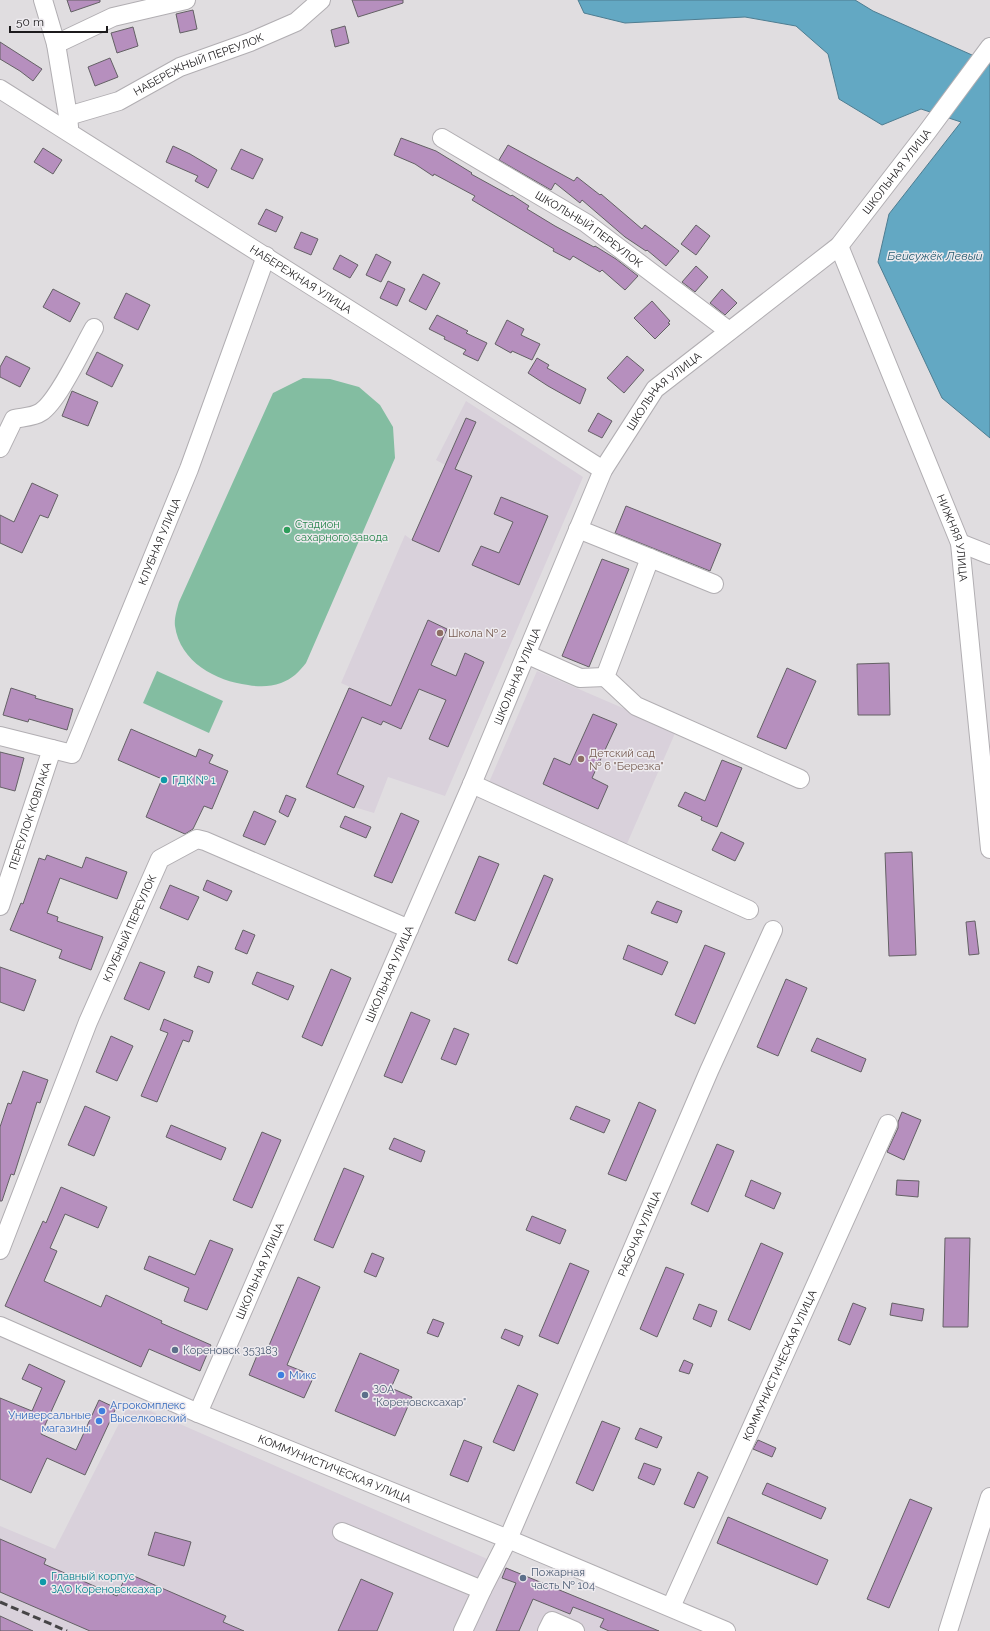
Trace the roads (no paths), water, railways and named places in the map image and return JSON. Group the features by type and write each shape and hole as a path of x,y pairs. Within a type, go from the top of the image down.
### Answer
{"street":[{"path":"43,0 56,44 69,124"},
{"path":"56,44 113,17 186,0"},
{"name":"НАБЕРЕЖНЫЙ ПЕРЕУЛОК","path":"69,124 119,101 180,68 250,42 296,22 321,0"},
{"name":"ШКОЛЬНАЯ УЛИЦА","path":"198,1413 472,784 603,470 655,389 839,246 990,47"},
{"name":"НАБЕРЕЖНАЯ УЛИЦА","path":"0,89 69,124 266,256 603,470"},
{"name":"ШКОЛЬНЫЙ ПЕРЕУЛОК","path":"442,138 586,223 729,331"},
{"name":"НИЖНЯЯ УЛИЦА","path":"839,246 960,543 990,849"},
{"name":"КЛУБНАЯ УЛИЦА","path":"0,736 72,754 189,469 266,256"},
{"path":"0,448 14,419 41,412 50,402 65,380 94,328"},
{"path":"578,529 714,584"},
{"path":"960,543 990,555"},
{"path":"605,677 650,558"},
{"path":"526,654 580,678 605,677 636,706 800,779"},
{"name":"ПЕРЕУЛОК КОВПАКА","path":"0,906 52,749"},
{"path":"472,784 749,910"},
{"name":"КЛУБНЫЙ ПЕРЕУЛОК","path":"0,1250 88,1022 160,859 196,839 205,841 409,929"},
{"name":"РАБОЧАЯ УЛИЦА","path":"463,1631 508,1539 709,1071 773,930"},
{"name":"КОММУНИСТИЧЕСКАЯ УЛИЦА","path":"671,1607 888,1124"},
{"name":"КОММУНИСТИЧЕСКАЯ УЛИЦА","path":"0,1326 198,1413 508,1539 726,1631"},
{"path":"948,1631 990,1497"},
{"path":"342,1532 482,1590"},
{"path":"547,1631 552,1621 574,1631"}],"water":[{"name":"Бейсужёк Левый","path":"578,0 855,0 873,11 990,63 990,438 942,398 878,262 889,214 961,122 921,109 882,125 839,99 828,54 796,26 745,17 625,23 584,13"}],"railway":[{"path":"0,1602 67,1631"}],"place":[{"name":"Стадион сахарного завода","path":"287,530"},
{"name":"Школа № 2","path":"440,633"},
{"name":"Детский сад № 6 \"Березка\"","path":"581,759"},
{"name":"ГДК № 1","path":"164,780"},
{"name":"Кореновск 353183","path":"175,1350"},
{"name":"Микс","path":"281,1375"},
{"name":"ЗОА \"Кореновсксахар\"","path":"365,1395"},
{"name":"Агрокомплекс Выселковский","path":"102,1411"},
{"name":"Универсальные магазины","path":"99,1421"},
{"name":"Пожарная часть № 104","path":"523,1578"},
{"name":"Главный корпус ЗАО Кореновсксахар","path":"43,1582"}]}
